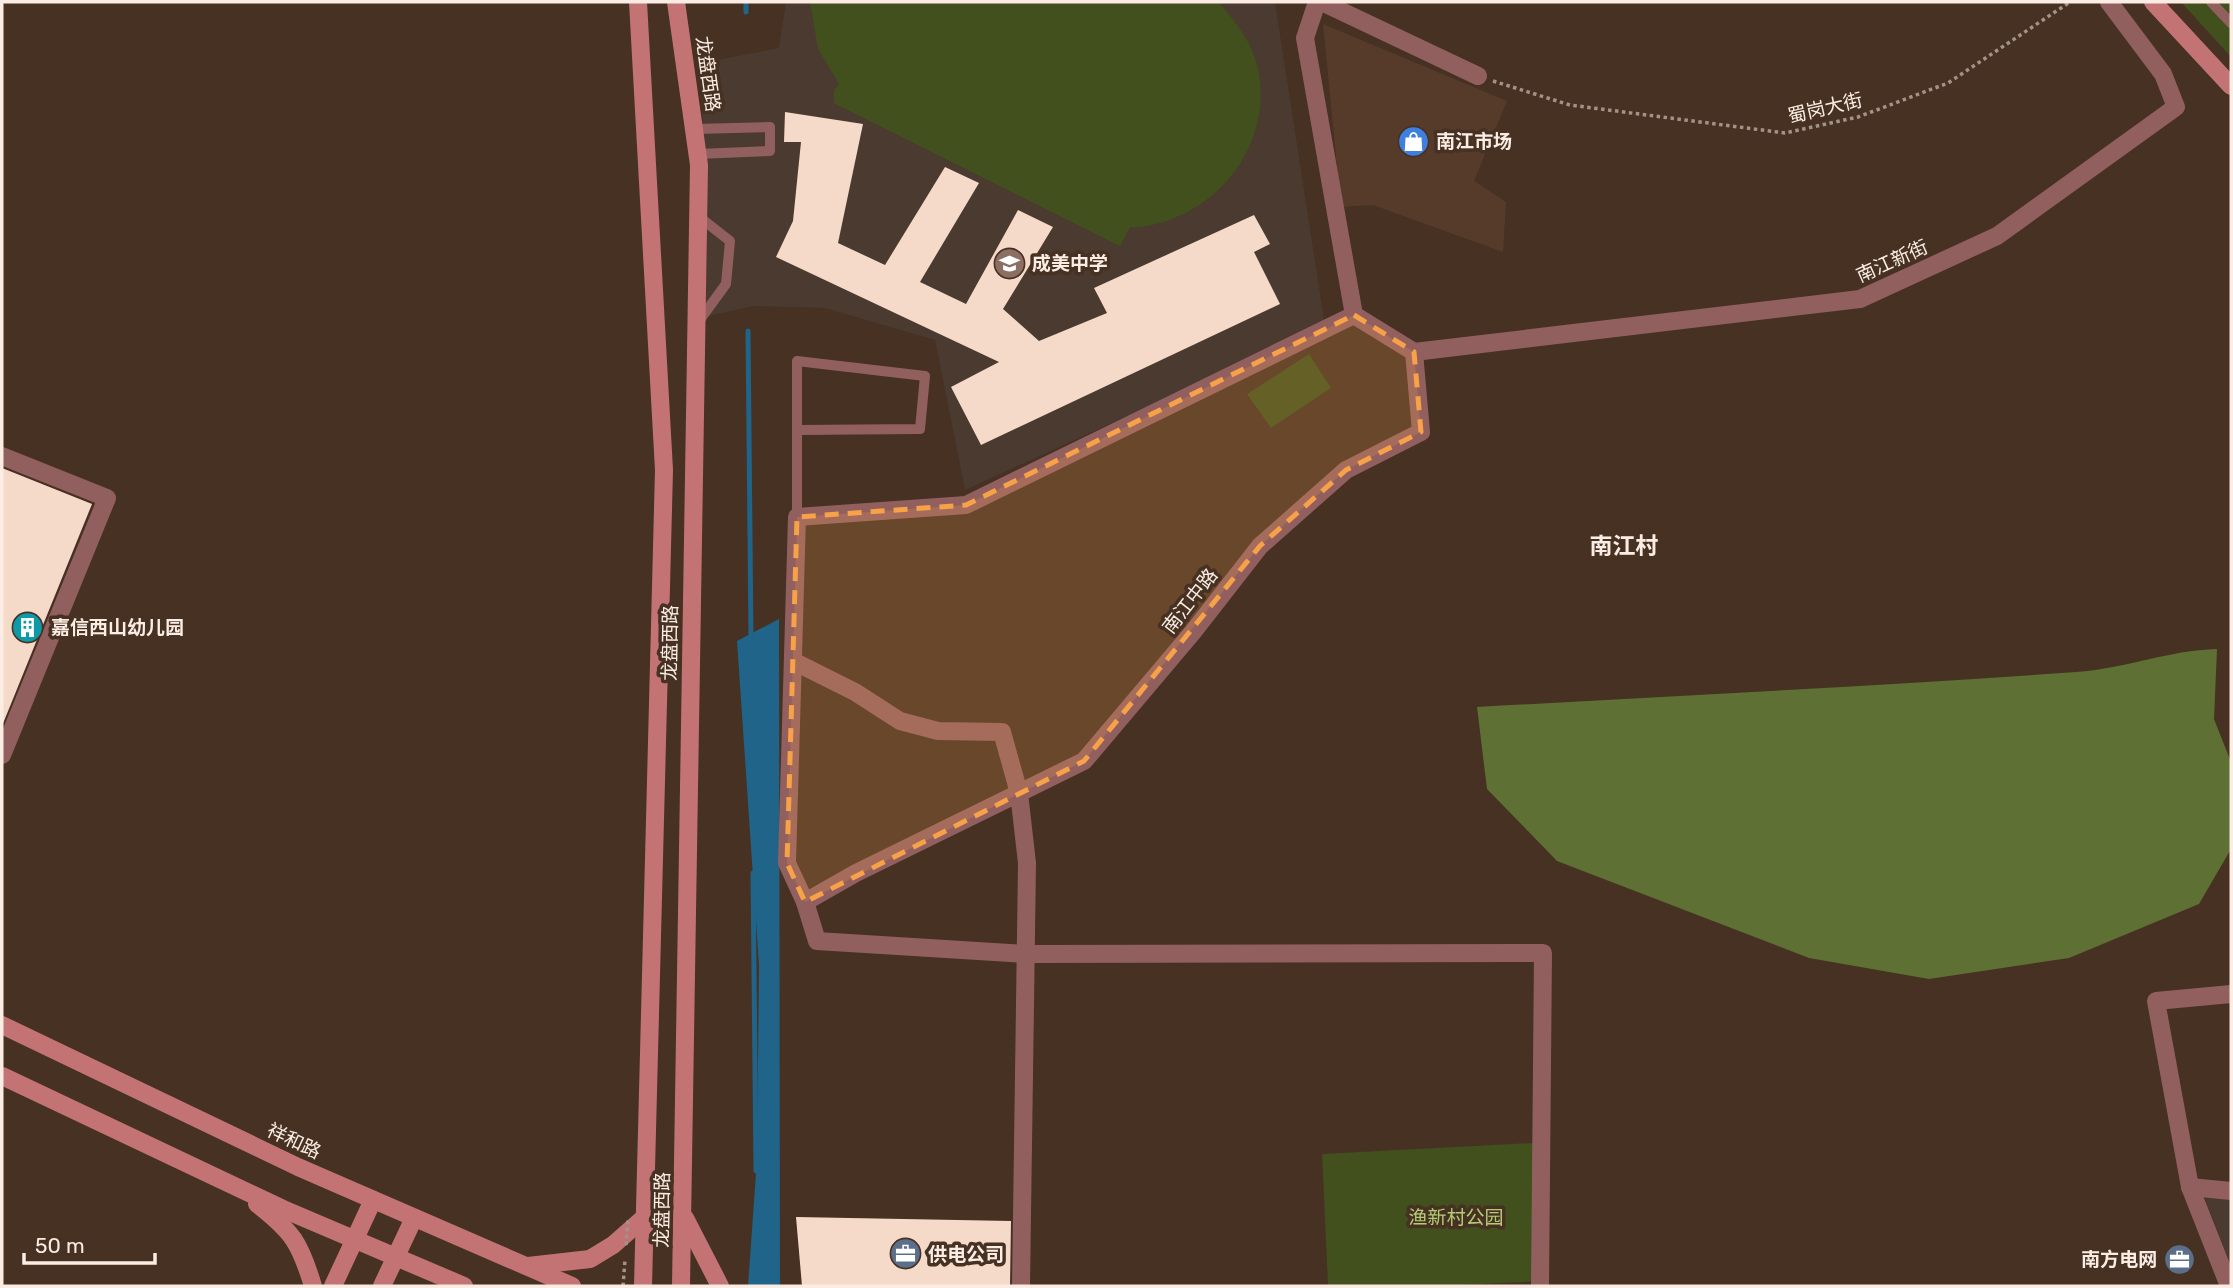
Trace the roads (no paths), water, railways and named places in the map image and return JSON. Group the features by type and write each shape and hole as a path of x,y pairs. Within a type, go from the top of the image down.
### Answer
{"street":[{"name":"龙盘西路","path":"638,2 664,470 643,1286"},
{"name":"龙盘西路","path":"676,2 698,154 681,1286"},
{"path":"1414,352 1354,315 1305,38 1320,2 1478,76"},
{"name":"南江新街","path":"1414,352 1860,299 1997,236 2176,107 2163,74 2109,2"},
{"path":"2153,2 2231,86"},
{"path":"1354,315 966,505 797,517 787,863 805,902 817,941 1026,954 1543,953 1540,1286"},
{"name":"南江中路","path":"805,902 856,873 1084,761 1193,632 1260,546 1346,470 1421,432 1414,352"},
{"path":"2,456 107,498 2,755"},
{"path":"793,661 855,692 900,721 938,731 1002,733 1019,793 1027,863 1021,1286"},
{"path":"2229,1286 2190,1187 2156,1001 2231,994"},
{"name":"祥和路","path":"2,1026 298,1167 572,1286"},
{"path":"2,1076 232,1185 464,1286"},
{"path":"232,1185 277,1220 301,1248 313,1286"},
{"path":"2190,1187 2231,1191"},
{"path":"333,1286 373,1200"},
{"path":"683,1213 720,1286"},
{"path":"525,1266 590,1259 612,1245 646,1216"},
{"path":"382,1286 414,1218"}],"lane":[{"path":"2211,2 2231,23"},
{"path":"694,129 770,127 770,150 698,154"},
{"path":"695,328 726,284 730,241 698,216"},
{"path":"797,430 920,429 925,376 797,361 797,430 797,517"}],"water":[{"path":"779,619 780,1286 748,1286 757,1159 759,965 737,641"}],"waterway":[{"path":"746,2 746,12"},
{"path":"748,331 751,639"},
{"path":"753,873 756,1171"}],"place":[{"name":"南江市场","path":"1413,141"},
{"name":"成美中学","path":"1009,263"},
{"name":"嘉信西山幼儿园","path":"28,627"},
{"name":"供电公司","path":"905,1254"},
{"name":"南方电网","path":"2180,1259"}],"district":[{"name":"南江村","path":"1624,546"}],"park label":[{"name":"渔新村公园","path":"1456,1217"}]}
